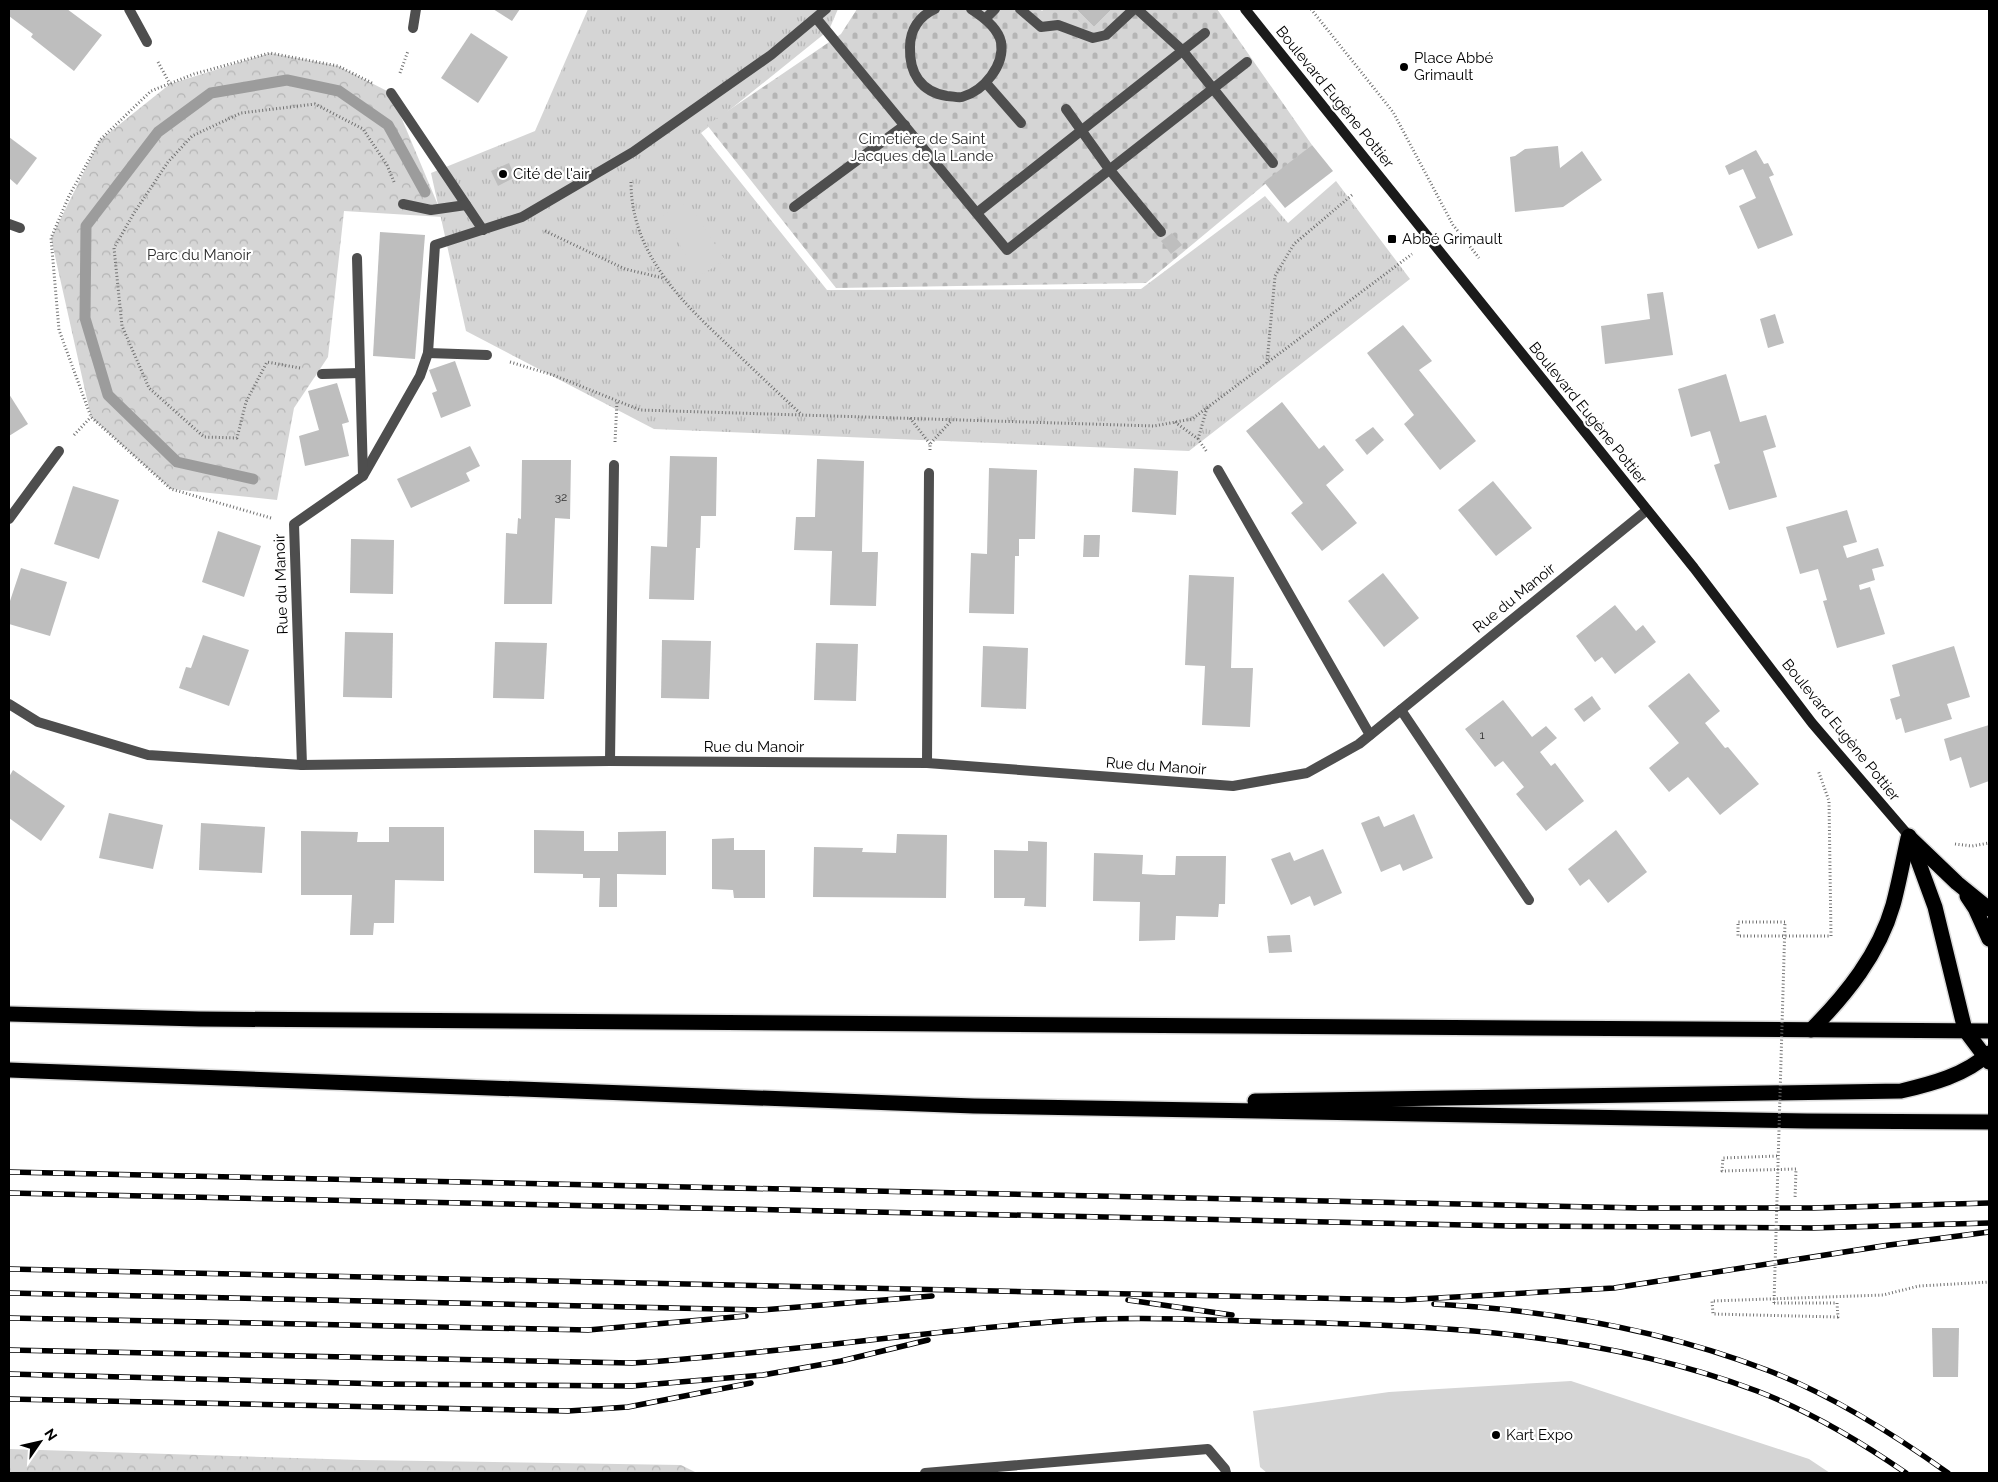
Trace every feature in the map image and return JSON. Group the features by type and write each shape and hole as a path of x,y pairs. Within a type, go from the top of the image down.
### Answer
{"highway":[{"path":"1908,836 1957,883 1989,909"},
{"path":"1811,1030 1854,983 1875,947 1892,906 1908,836"},
{"path":"974,1106 1901,1091 1931,1084 1988,1058 1965,1030 1953,989 1935,907 1908,836"},
{"path":"1957,883 1975,908 1989,939"},
{"path":"9,1014 239,1019 1989,1031"},
{"path":"9,1070 974,1106 1807,1121 1989,1122"}],"street":[{"path":"128,9 147,42"},
{"path":"413,28 416,9"},
{"path":"363,476 420,376 428,353 435,245 522,217 633,152 771,54 826,9"},
{"path":"935,9 923,14 910,36 909,63 920,84 938,94 962,98 986,83 999,64 1001,41 986,18 971,9"},
{"path":"986,18 995,9"},
{"path":"1020,9 1041,27 1058,25 1093,38 1106,35 1136,9 1182,50 1274,164"},
{"name":"Boulevard Eugène Pottier","path":"1245,9 1647,510 1812,723 1908,836"},
{"path":"816,18 978,212 1007,250 1212,87 1247,62"},
{"path":"978,212 1205,33"},
{"path":"986,83 1021,123"},
{"path":"391,93 483,230"},
{"path":"1066,109 1109,169 1161,232"},
{"path":"794,207 905,125"},
{"path":"403,204 431,210 466,204"},
{"path":"9,224 20,228"},
{"path":"357,258 363,476"},
{"path":"428,353 487,355"},
{"path":"322,374 360,373"},
{"path":"9,519 59,450"},
{"path":"610,762 614,465"},
{"path":"1218,470 1370,735"},
{"path":"927,763 929,473"},
{"name":"Rue du Manoir","path":"302,765 294,524 363,476"},
{"name":"Rue du Manoir","path":"9,704 38,722 148,755 302,765 610,762 927,763 1232,786 1307,773 1359,744 1647,510"},
{"path":"1401,710 1529,900"},
{"path":"925,1473 1208,1449 1225,1468 1226,1473"}],"path":[{"path":"1311,9 1394,112 1453,225 1483,264"},
{"path":"294,524 171,489 91,417 59,330 50,238 69,196 100,140 151,91 194,74 270,53 338,66 391,93 406,58 413,28"},
{"path":"296,367 267,362 246,402 237,438 204,437 149,388 122,326 114,248 134,212 168,162 192,136 241,113 315,104 363,129 387,165 403,204"},
{"path":"633,152 631,184 639,233 664,278 712,330 802,415"},
{"path":"1267,363 1275,276 1294,244 1352,195"},
{"path":"514,220 557,236 626,269 664,278"},
{"path":"487,355 553,375 640,410 1154,426 1192,419 1414,252"},
{"path":"614,465 617,401"},
{"path":"1198,439 1207,407"},
{"path":"910,418 930,444"},
{"path":"929,473 930,444 952,419"},
{"path":"1175,422 1198,439 1218,470"},
{"path":"1815,764 1829,801 1831,936 1738,936 1738,922 1785,922 1777,1156 1774,1303 1837,1303 1838,1317 1712,1314 1712,1301 1883,1295 1919,1286 1989,1282"},
{"path":"1952,842 1972,846 1989,843"},
{"path":"1777,1156 1723,1158 1722,1171 1796,1169 1795,1199"}],"green space":[{"path":"588,9 838,9 829,30 701,133 827,290 1141,289 1265,196 1288,223 1336,181 1410,279 1189,451 654,429 466,331 431,173 535,131"},
{"name":"Cimetière de Saint Jacques de la Lande","path":"857,9 1040,9 1042,11 1044,9 1076,9 1094,27 1112,9 1217,9 1312,145 1146,283 836,288 707,125 841,34"},
{"name":"Parc du Manoir","path":"270,53 338,66 391,93 443,217 344,211 328,357 294,408 277,500 171,489 91,417 51,238 100,140 170,84"},
{"path":"688,202 725,260 698,277 663,215"},
{"name":"Kart Expo","path":"1571,1381 1809,1459 1830,1473 1267,1473 1260,1467 1253,1411 1389,1392"},
{"path":"9,1449 360,1460 681,1465 697,1473 9,1473"}],"building":[{"path":"9,9 67,9 102,35 74,71 31,37 33,34 9,16"},
{"path":"493,9 520,9 512,21"},
{"path":"1076,9 1112,9 1094,27"},
{"path":"471,33 508,57 478,103 441,78"},
{"path":"9,137 37,158 17,185 9,178"},
{"path":"1312,145 1333,171 1285,208 1264,182"},
{"path":"1558,146 1560,168 1582,151 1602,180 1563,207 1515,212 1510,157 1525,149"},
{"path":"1756,150 1764,164 1768,163 1774,175 1769,177 1793,235 1758,249 1739,206 1756,198 1743,169 1729,175 1725,166"},
{"name":"Cité de l'air","path":"509,163 515,177 498,186 491,171"},
{"path":"380,232 425,235 415,359 373,356"},
{"path":"1172,233 1182,245 1171,254 1161,241"},
{"path":"1663,292 1673,355 1605,364 1601,326 1650,319 1647,294"},
{"path":"1775,314 1784,343 1768,348 1760,319"},
{"path":"1403,325 1432,361 1419,370 1476,441 1440,470 1404,424 1414,415 1367,353"},
{"path":"455,361 471,406 441,418 432,393 437,391 429,370"},
{"path":"1726,374 1740,422 1766,415 1776,447 1763,451 1777,497 1729,510 1714,465 1720,463 1710,431 1691,437 1678,389"},
{"path":"337,383 349,422 342,424 349,456 305,466 299,436 319,430 308,391"},
{"path":"9,394 28,424 9,436"},
{"path":"1282,402 1319,449 1324,445 1344,470 1326,485 1357,523 1322,551 1291,513 1303,503 1246,431"},
{"path":"1373,427 1384,440 1367,455 1355,440"},
{"path":"470,446 480,466 466,473 470,481 411,508 397,479"},
{"path":"670,456 717,457 716,516 701,516 700,548 696,548 694,600 649,599 651,546 667,547"},
{"path":"817,459 864,461 862,552 878,552 876,606 830,605 832,551 794,550 796,517 815,517"},
{"path":"522,460 571,460 570,519 555,518 552,604 504,604 506,533 517,534 518,518 521,519"},
{"path":"989,468 1037,470 1035,539 1019,539 1019,556 1015,556 1014,614 969,613 971,553 987,554"},
{"path":"1134,468 1178,471 1176,515 1132,512"},
{"path":"1493,481 1532,528 1496,556 1458,510"},
{"path":"73,486 119,500 99,559 54,544"},
{"path":"1847,510 1857,542 1843,546 1847,558 1878,548 1884,566 1872,569 1875,580 1859,585 1860,590 1870,587 1885,634 1837,648 1823,601 1827,600 1818,569 1800,574 1786,527"},
{"path":"218,531 261,546 244,597 202,582"},
{"path":"1084,535 1100,535 1099,557 1083,557"},
{"path":"351,539 394,540 393,594 350,593"},
{"path":"21,568 67,582 50,636 9,624 9,604"},
{"path":"1383,573 1419,618 1384,647 1348,601"},
{"path":"1189,575 1234,577 1231,668 1253,668 1250,727 1202,725 1205,666 1185,665"},
{"path":"1615,605 1636,631 1643,625 1656,642 1615,674 1602,657 1595,662 1576,636"},
{"path":"345,632 393,633 392,698 343,697"},
{"path":"203,635 249,650 229,706 179,688 186,667 191,668"},
{"path":"662,640 711,641 709,699 661,698"},
{"path":"495,642 547,643 544,699 493,698"},
{"path":"816,643 858,644 856,701 814,700"},
{"path":"983,646 1028,648 1026,709 981,707"},
{"path":"1954,646 1970,697 1947,704 1952,719 1905,733 1901,718 1896,720 1890,699 1900,696 1892,665"},
{"path":"1689,673 1720,711 1705,723 1725,748 1728,747 1759,784 1720,815 1688,777 1669,792 1649,768 1679,743 1648,706"},
{"path":"1592,696 1601,709 1584,722 1574,709"},
{"path":"1503,700 1532,737 1546,726 1557,738 1540,752 1551,766 1555,763 1584,801 1546,831 1516,794 1524,787 1503,761 1495,767 1465,729"},
{"path":"1989,725 1989,781 1970,788 1961,757 1950,761 1944,739"},
{"path":"13,770 65,806 41,841 9,818 9,777"},
{"path":"109,813 163,825 153,869 99,858"},
{"path":"1414,814 1433,858 1403,871 1400,864 1381,872 1361,823 1379,816 1384,827"},
{"path":"201,823 265,827 262,873 199,870"},
{"path":"389,827 444,827 444,881 395,880 394,923 374,923 373,935 350,935 352,895 301,895 301,831 358,832 357,842 389,842"},
{"path":"534,830 584,831 584,851 618,851 618,832 666,831 666,875 617,874 617,907 599,907 600,878 583,878 583,874 534,873"},
{"path":"1616,830 1647,872 1608,903 1589,879 1580,886 1568,869"},
{"path":"897,834 947,835 946,898 813,897 814,847 863,848 862,852 896,853"},
{"path":"734,838 734,850 765,850 765,898 734,898 733,890 712,889 712,839"},
{"path":"1028,841 1047,842 1046,907 1024,906 1025,898 994,898 994,850 1028,851"},
{"path":"1323,849 1342,893 1314,906 1310,896 1291,905 1271,859 1290,852 1294,861"},
{"path":"1094,853 1143,855 1142,874 1160,875 1175,875 1176,856 1226,856 1225,904 1219,904 1218,917 1176,916 1175,940 1139,941 1140,902 1093,901"},
{"path":"1290,935 1292,952 1269,953 1267,936"},
{"path":"1932,1328 1959,1328 1958,1377 1933,1377"}],"waterway":[{"path":"253,479 177,462 108,395 85,318 86,226 158,132 211,93 287,80 339,91 388,125 425,192"}],"railway":[{"path":"9,1172 1641,1208 1812,1208 1989,1203"},
{"path":"9,1193 1512,1226 1812,1228 1989,1223"},
{"path":"9,1269 1402,1300 1614,1288 1889,1245 1989,1232"},
{"path":"9,1293 762,1310 932,1296"},
{"path":"1128,1300 1232,1315"},
{"path":"1434,1304 1520,1311 1604,1324 1686,1343 1727,1356 1791,1380 1838,1403 1883,1429 1948,1473"},
{"path":"9,1318 588,1330 746,1316"},
{"path":"9,1350 632,1363 1079,1320 1164,1319 1401,1326 1461,1330 1581,1344 1641,1356 1699,1372 1757,1391 1815,1417 1852,1438 1906,1473"},
{"path":"9,1374 385,1384 632,1386 763,1375 841,1361 928,1340"},
{"path":"9,1399 568,1411 628,1407 751,1383"}],"place":[{"name":"Place Abbé Grimault","path":"1404,67"},
{"name":"Cité de l'air","path":"503,174"},
{"name":"Abbé Grimault","path":"1392,239"},
{"name":"Kart Expo","path":"1496,1435"}]}
